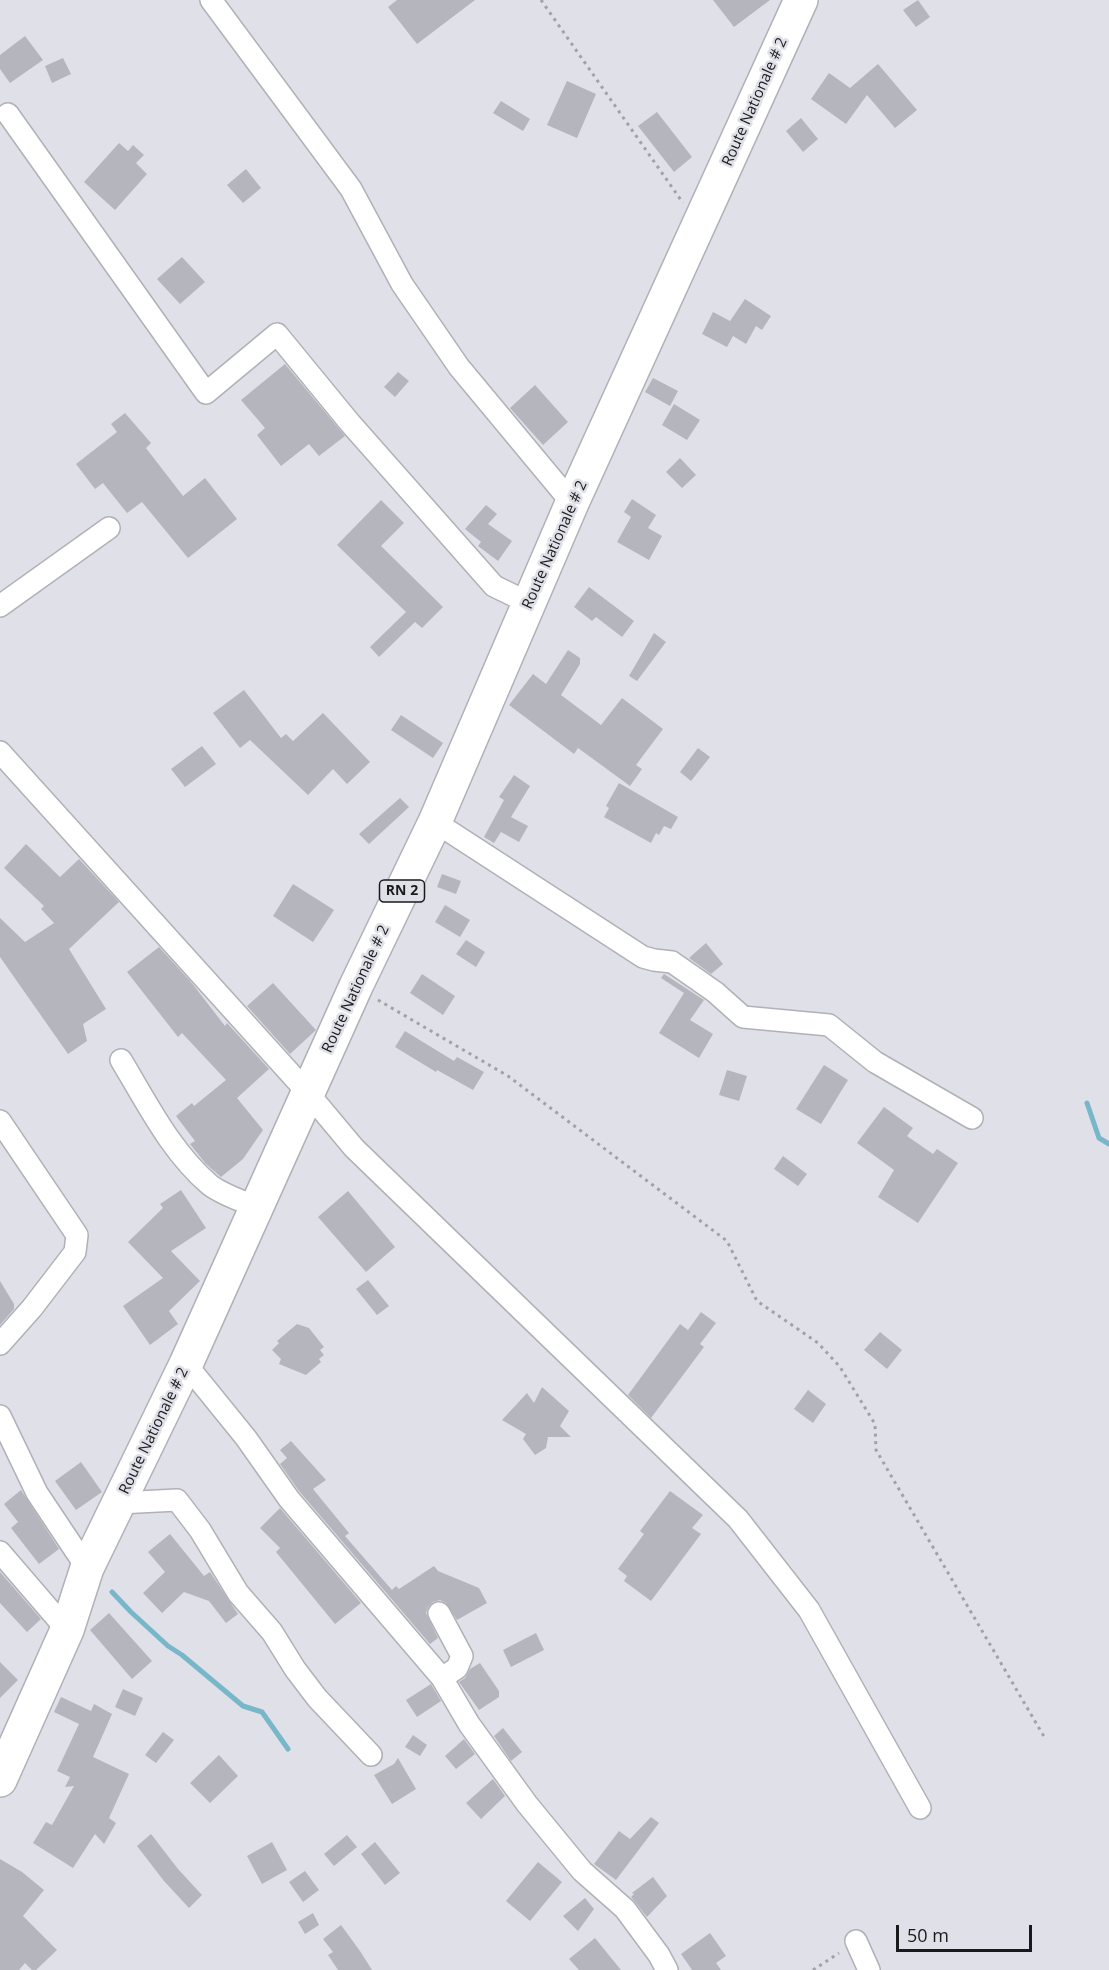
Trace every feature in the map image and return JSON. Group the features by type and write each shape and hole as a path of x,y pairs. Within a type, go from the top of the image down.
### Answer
{"main road":[{"name":"Route Nationale # 2","path":"3,1763 67,1630 87,1568 186,1364 356,986 435,822 572,503 801,0"}],"street":[{"path":"211,0 351,189 402,284 459,367 572,503"},
{"path":"8,114 206,393 277,334 350,423 494,586 529,603"},
{"path":"0,606 109,528"},
{"path":"0,752 354,1148 738,1519 809,1610 920,1808"},
{"path":"435,822 643,957 672,962 715,992 743,1017 829,1025 875,1062 972,1118"},
{"path":"121,1060 163,1130 191,1166 212,1187 257,1207"},
{"path":"0,1121 75,1230 77,1243 75,1252 0,1344"},
{"path":"186,1364 246,1438 290,1499 442,1678 469,1724 527,1804 582,1872 625,1909 659,1955 667,1970"},
{"path":"0,1416 37,1493 87,1568"},
{"path":"119,1503 177,1500 200,1530 238,1593 272,1632 295,1669 317,1698 371,1755"},
{"path":"0,1552 67,1630"},
{"path":"439,1613 462,1656 457,1668 442,1678"},
{"path":"856,1941 869,1970"}],"path":[{"path":"541,0 699,226"},
{"path":"356,986 508,1076 727,1241 758,1301 818,1343 840,1367 857,1392 875,1424 876,1450 1046,1740"},
{"path":"813,1970 856,1941"}],"building":[{"path":"397,0 475,0 417,44 388,7"},
{"path":"713,0 770,0 734,27"},
{"path":"918,0 930,17 916,27 903,10"},
{"path":"25,36 43,60 10,83 0,69 0,55"},
{"path":"63,58 71,74 52,83 45,66"},
{"path":"878,64 917,110 895,128 867,95 846,124 811,99 829,73 850,88"},
{"path":"567,81 596,94 577,138 547,125"},
{"path":"501,101 530,119 523,131 493,113"},
{"path":"657,112 692,157 674,172 638,126"},
{"path":"801,118 818,139 803,152 786,131"},
{"path":"119,143 128,151 133,145 144,155 136,163 147,174 115,210 84,182"},
{"path":"246,169 261,188 243,203 227,185"},
{"path":"182,257 205,282 180,304 157,279"},
{"path":"745,299 771,316 762,330 756,326 746,344 733,336 727,347 702,334 713,312 730,321"},
{"path":"285,364 345,436 319,456 309,444 281,466 257,435 265,428 241,400"},
{"path":"398,372 409,381 395,397 384,387"},
{"path":"653,378 678,391 670,406 645,392"},
{"path":"535,385 568,422 543,445 510,408"},
{"path":"674,404 700,420 687,440 662,425"},
{"path":"125,413 151,443 146,448 183,496 205,478 237,519 188,558 142,502 127,513 103,483 95,489 76,464 117,432 111,424"},
{"path":"680,458 696,475 682,488 666,472"},
{"path":"632,499 656,515 648,528 662,536 649,560 617,542 631,517 624,512"},
{"path":"381,500 404,523 381,546 443,607 422,628 415,622 379,657 370,647 406,612 337,545"},
{"path":"486,505 497,514 488,524 512,541 498,561 478,546 481,542 465,529"},
{"path":"589,587 634,621 622,637 596,617 592,621 574,607"},
{"path":"654,633 666,642 637,681 629,676"},
{"path":"568,650 580,658 580,664 561,695 601,725 622,698 663,729 636,765 642,769 630,786 578,748 574,754 509,705 533,674 546,684"},
{"path":"244,690 281,738 286,734 293,741 323,713 370,762 347,784 333,769 308,795 250,740 240,748 213,713"},
{"path":"401,715 443,743 433,758 391,730"},
{"path":"202,746 216,764 185,787 171,769"},
{"path":"698,748 710,757 691,781 680,772"},
{"path":"514,775 530,786 511,817 528,826 519,842 501,832 494,843 484,837 504,800 499,797"},
{"path":"619,783 678,817 671,829 664,826 659,835 656,833 651,843 604,817 609,808 606,806"},
{"path":"400,798 409,807 369,844 359,834"},
{"path":"26,844 60,877 79,859 119,902 69,949 106,1009 83,1024 87,1041 68,1054 0,957 0,918 25,942 54,923 41,909 44,906 4,868"},
{"path":"442,874 461,881 456,894 437,887"},
{"path":"293,884 334,910 313,942 273,916"},
{"path":"445,905 470,920 460,937 435,922"},
{"path":"466,940 485,952 476,967 456,954"},
{"path":"706,943 723,964 711,974 689,958"},
{"path":"159,947 191,982 225,1026 227,1023 269,1069 237,1098 263,1130 243,1159 221,1177 206,1164 190,1144 195,1141 176,1116 192,1103 194,1106 226,1080 182,1033 178,1037 127,972"},
{"path":"422,974 455,996 443,1015 410,993"},
{"path":"664,974 704,1000 690,1020 713,1034 699,1058 659,1033 684,993 661,978"},
{"path":"273,983 316,1030 290,1054 247,1006"},
{"path":"405,1031 454,1061 457,1057 484,1072 473,1090 437,1070 436,1072 395,1047"},
{"path":"824,1065 848,1080 821,1124 796,1109"},
{"path":"727,1070 747,1076 739,1101 719,1095"},
{"path":"884,1107 913,1128 907,1136 933,1154 937,1149 958,1163 918,1223 878,1197 894,1170 857,1143"},
{"path":"783,1156 807,1174 798,1186 774,1169"},
{"path":"181,1190 206,1228 171,1251 200,1281 169,1311 178,1324 150,1345 123,1306 163,1278 128,1242 163,1208 160,1204"},
{"path":"348,1191 395,1247 366,1272 318,1217"},
{"path":"368,1280 389,1306 377,1315 356,1289"},
{"path":"0,1281 14,1304 14,1309 0,1325"},
{"path":"701,1312 716,1323 700,1344 704,1347 651,1418 628,1395 680,1324 688,1330"},
{"path":"297,1324 309,1328 324,1347 320,1350 324,1355 319,1359 321,1362 306,1375 279,1364 281,1359 272,1350 279,1343 277,1341"},
{"path":"880,1332 902,1350 887,1369 864,1350"},
{"path":"542,1387 569,1411 560,1426 571,1437 548,1437 546,1448 535,1455 523,1439 526,1434 502,1420 527,1393 534,1403"},
{"path":"808,1390 826,1404 813,1423 794,1409"},
{"path":"291,1441 326,1480 313,1489 349,1533 345,1536 392,1590 396,1586 399,1589 434,1566 438,1571 479,1588 487,1603 457,1620 446,1603 440,1600 433,1602 426,1613 438,1638 430,1644 299,1491 280,1464 287,1458 280,1450"},
{"path":"81,1462 102,1492 76,1510 55,1481"},
{"path":"21,1490 59,1549 39,1564 11,1528 18,1522 4,1504"},
{"path":"670,1491 703,1515 692,1528 701,1534 651,1601 624,1581 627,1576 618,1569 644,1534 640,1531"},
{"path":"280,1508 361,1603 335,1624 276,1552 280,1548 260,1528"},
{"path":"170,1534 204,1576 210,1572 238,1614 226,1623 209,1601 184,1592 162,1613 143,1593 165,1572 148,1552"},
{"path":"0,1572 41,1619 27,1632 0,1603"},
{"path":"109,1613 152,1661 132,1679 90,1630"},
{"path":"536,1633 544,1650 511,1667 503,1650"},
{"path":"0,1662 18,1680 0,1698"},
{"path":"480,1663 499,1691 499,1697 479,1710 459,1682 465,1678 470,1669"},
{"path":"431,1684 441,1701 417,1717 406,1700"},
{"path":"123,1689 143,1698 135,1716 115,1707"},
{"path":"61,1697 91,1711 94,1704 112,1714 93,1757 129,1774 109,1818 116,1823 104,1844 95,1834 73,1868 33,1843 46,1822 52,1825 74,1786 65,1787 70,1777 57,1771 79,1724 54,1712"},
{"path":"503,1728 522,1752 511,1761 494,1736"},
{"path":"163,1732 174,1740 156,1763 145,1755"},
{"path":"413,1735 427,1745 420,1756 405,1747"},
{"path":"464,1739 475,1754 456,1769 445,1756"},
{"path":"219,1755 238,1776 210,1803 190,1783"},
{"path":"398,1758 416,1789 392,1804 374,1775 394,1764"},
{"path":"493,1779 505,1796 481,1819 466,1803"},
{"path":"651,1817 659,1823 616,1880 594,1864 619,1831 630,1839"},
{"path":"151,1834 202,1895 189,1908 164,1881 137,1846"},
{"path":"347,1835 357,1847 334,1866 324,1854"},
{"path":"272,1842 287,1870 262,1884 247,1856"},
{"path":"375,1842 400,1873 385,1885 361,1854"},
{"path":"0,1859 22,1872 44,1890 23,1916 57,1950 36,1970 32,1970 25,1963 19,1970 0,1970"},
{"path":"538,1862 562,1882 530,1921 506,1901"},
{"path":"305,1871 319,1890 303,1902 289,1882"},
{"path":"653,1877 667,1896 647,1917 631,1897 634,1894 632,1893"},
{"path":"585,1898 594,1909 578,1931 563,1916"},
{"path":"313,1913 319,1925 305,1934 298,1922"},
{"path":"341,1925 372,1970 338,1970 328,1955 333,1952 323,1939"},
{"path":"710,1933 726,1956 716,1963 721,1970 692,1970 681,1954"},
{"path":"595,1938 621,1970 579,1970 569,1959"}],"waterway":[{"path":"1087,1103 1099,1138 1109,1144"},
{"path":"112,1592 168,1646 243,1706 262,1712 288,1749"}]}
